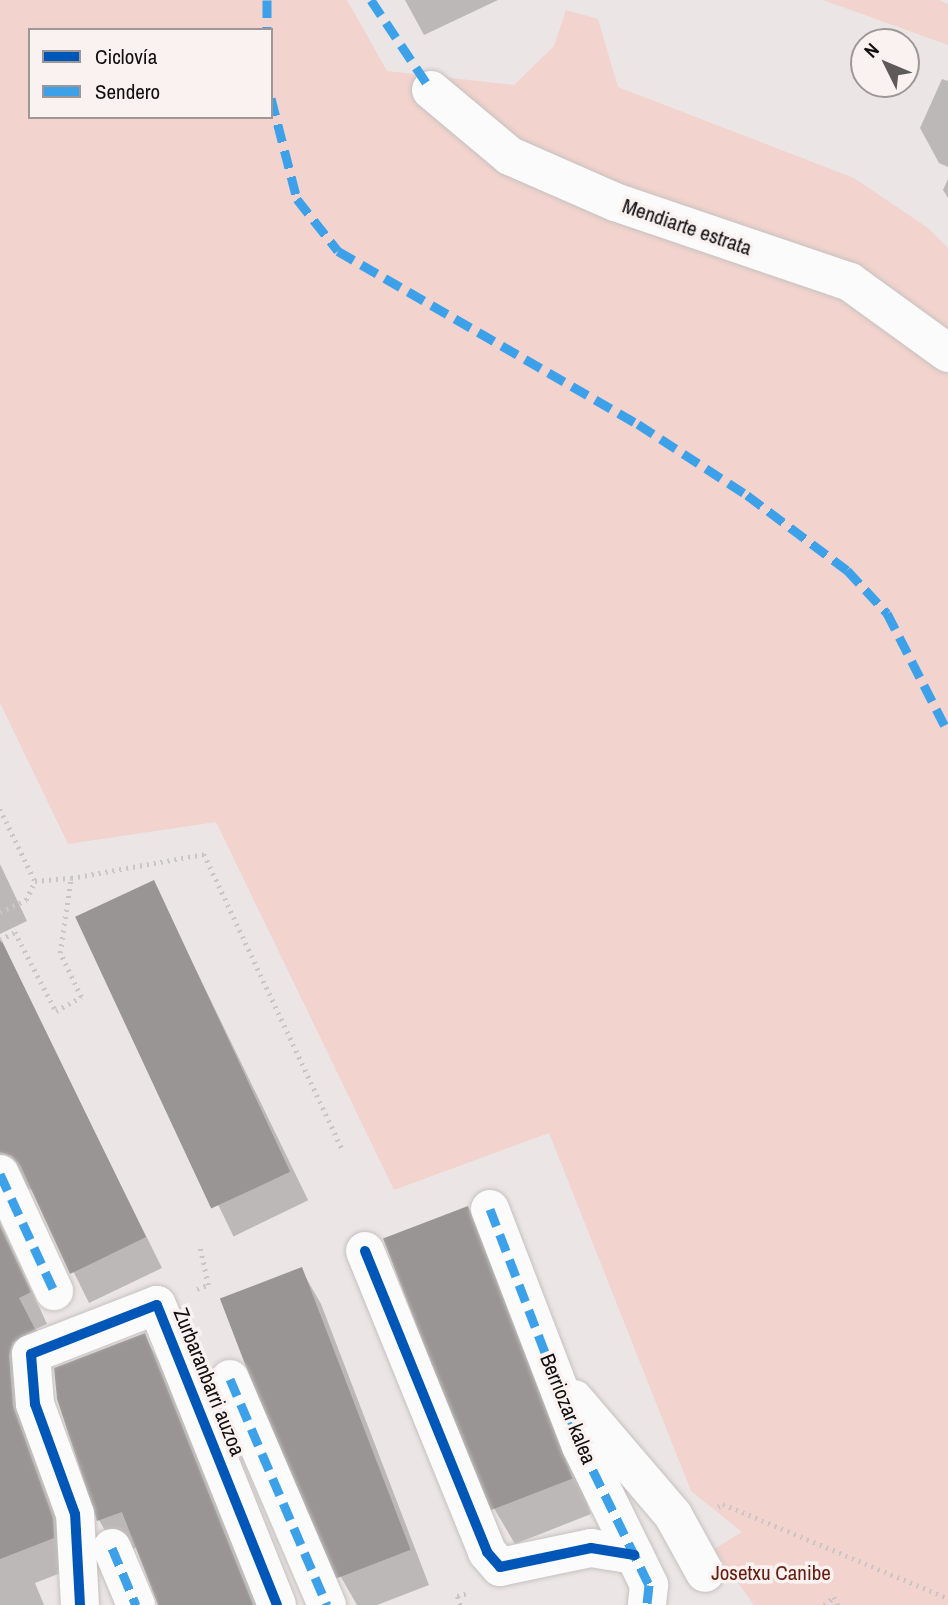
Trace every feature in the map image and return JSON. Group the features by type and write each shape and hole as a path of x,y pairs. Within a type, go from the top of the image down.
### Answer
{"street":[{"name":"Mendiarte estrata","path":"431,90 510,156 615,202 850,282 948,353"},
{"path":"0,1174 54,1291"},
{"name":"Berriozar kalea","path":"490,1209 581,1446 649,1585 647,1605"},
{"path":"365,1251 486,1552 500,1567 591,1548 634,1555"},
{"name":"Zurbaranbarri auzoa","path":"80,1605 75,1514 35,1404 31,1354 157,1305 277,1605"},
{"path":"554,1376 680,1529 705,1573"},
{"name":"Zurbaranbarri auzoa","path":"230,1379 327,1605"},
{"path":"112,1548 136,1605"}],"path":[{"path":"0,809 35,881"},
{"path":"35,881 71,878 204,854 342,1148"},
{"path":"0,940 15,932 56,1012 82,997 60,953 71,878"},
{"path":"0,912 26,900 35,881"},
{"path":"680,1529 723,1504 948,1598"},
{"path":"824,1605 834,1597 838,1605"}],"green space":[{"name":"Josetxu Canibe","path":"0,0 347,0 387,71 514,85 554,46 566,10 598,19 618,87 854,178 928,228 948,248 948,1605 754,1605 714,1549 742,1532 691,1491 549,1133 394,1190 216,822 68,844 0,703"},
{"path":"823,0 939,0 948,4 948,45 920,35 920,28 901,28"}],"building":[{"path":"154,880 290,1172 211,1209 75,917"},
{"path":"0,937 146,1237 70,1274 20,1165 12,1156 0,1152"},
{"path":"468,1206 573,1479 488,1511 383,1239"},
{"path":"0,1226 31,1292 19,1298 35,1329 13,1342 9,1355 13,1406 53,1518 54,1538 0,1559"},
{"path":"302,1267 411,1550 328,1581 220,1299"},
{"path":"145,1333 253,1605 158,1605 122,1512 97,1521 57,1399 54,1368"}],"marked path":[{"path":"267,0 267,28"},
{"path":"371,0 431,90"},
{"path":"273,106 297,199 338,251 638,424 747,495 847,570 887,613 948,732"},
{"path":"0,1174 54,1291"},
{"path":"490,1209 581,1446 649,1585 647,1605"},
{"path":"230,1379 327,1605"},
{"path":"112,1548 136,1605"}],"cycle path":[{"path":"365,1251 487,1552 500,1567 591,1548 634,1555"},
{"path":"80,1605 75,1514 35,1404 31,1354 157,1305 277,1605"}]}
